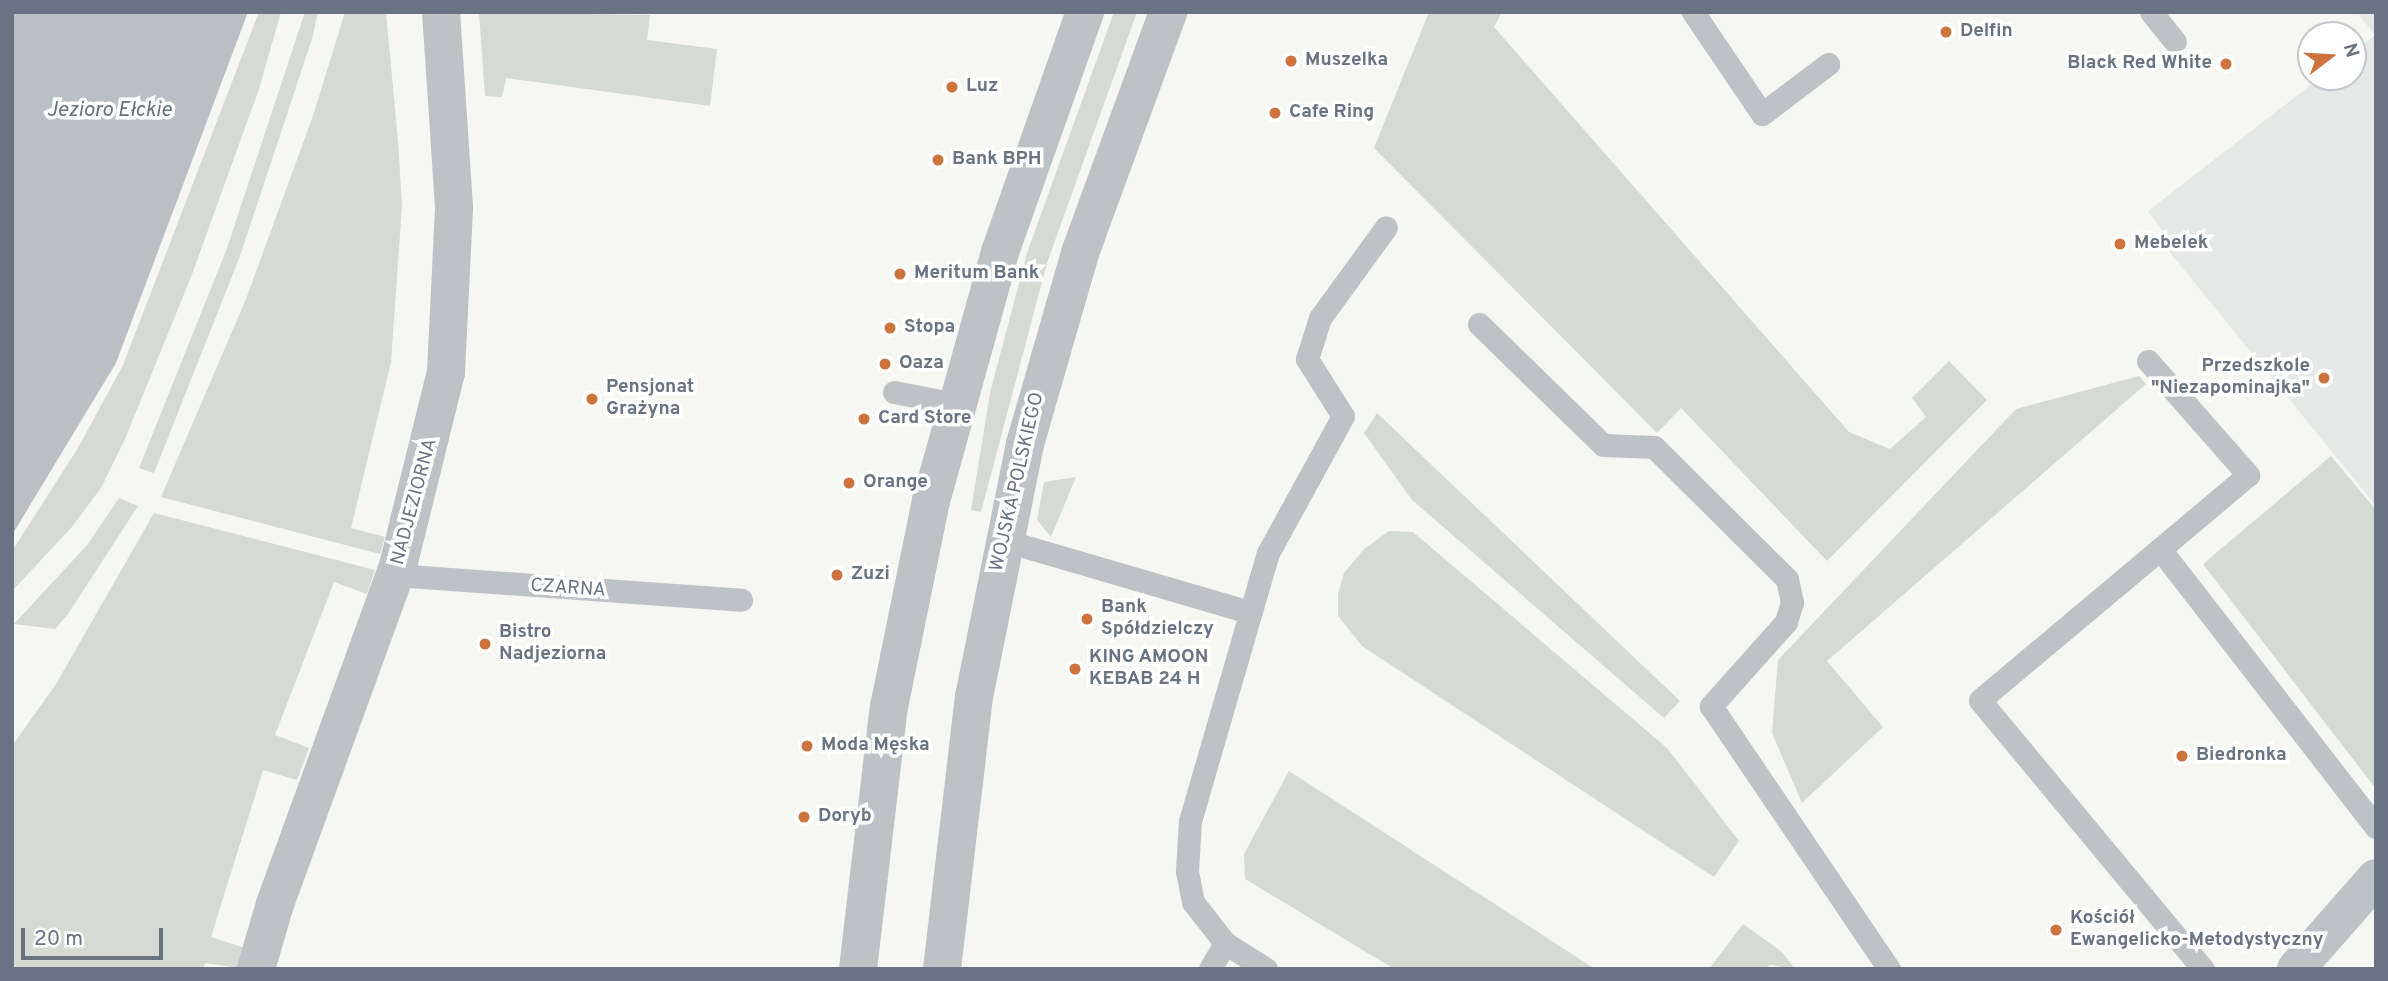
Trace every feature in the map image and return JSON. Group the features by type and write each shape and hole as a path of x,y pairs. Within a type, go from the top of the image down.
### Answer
{"street":[{"name":"NADJEZIORNA","path":"256,969 275,904 395,575 430,446 447,359 454,207 441,12"},
{"path":"858,969 889,707 956,404 1000,252 1085,12"},
{"name":"WOJSKA POLSKIEGO","path":"942,969 961,783 1003,540 1080,253 1168,12"},
{"path":"2296,969 2376,878"}],"lane":[{"path":"1693,12 1762,114 1828,64"},
{"path":"2151,12 2175,43"},
{"path":"1266,969 1225,943 1194,902 1187,871 1190,821 1268,553 1343,416 1307,359 1320,318 1386,227"},
{"path":"1479,324 1603,445 1654,447 1787,579 1792,602 1786,622 1711,706 1889,969"},
{"path":"2148,361 2248,475 1980,699 2203,969"},
{"path":"894,391 956,404"},
{"path":"1003,540 1250,612"},
{"path":"2160,549 2376,827"},
{"name":"CZARNA","path":"395,575 741,600"},
{"path":"1210,969 1225,943"}],"shaded area":[{"path":"259,12 281,12 259,89 191,277 125,439 101,488 71,528 12,591 12,551 78,448 123,365"},
{"path":"305,12 318,12 312,39 240,256 154,473 139,468 226,251"},
{"path":"345,12 386,12 398,141 402,206 391,362 351,528 385,537 380,554 161,497 246,299 313,116"},
{"path":"479,12 650,15 647,40 717,49 710,106 506,78 502,97 485,96"},
{"path":"1114,12 1137,12 1047,263 981,512 971,510 990,393 1027,253"},
{"path":"1429,12 1502,12 1494,27 1849,432 1890,449 1926,417 1912,398 1949,361 1987,400 1827,561 1681,408 1657,433 1374,148"},
{"name":"Przedszkole \"Niezapominajka\"","path":"2357,12 2376,12 2376,506 2168,250 2173,245 2148,211 2303,91 2367,91 2367,42 2375,35 2367,21"},
{"path":"2139,376 2146,384 1827,661 1883,727 1802,803 1772,733 1778,660 2016,409"},
{"path":"1377,413 1680,701 1664,718 1412,500 1364,433"},
{"path":"2331,456 2376,510 2376,789 2203,564"},
{"path":"1076,477 1051,537 1037,520 1044,482"},
{"path":"119,498 138,506 68,614 55,629 14,624 88,544"},
{"path":"154,513 375,570 367,594 334,582 275,735 309,748 297,780 263,770 211,937 245,948 239,968 205,963 203,969 12,969 12,746 56,684"},
{"path":"1389,531 1413,532 1667,748 1739,841 1714,877 1362,646 1338,616 1338,594 1344,573 1364,549"},
{"path":"1289,771 1595,969 1394,969 1245,879 1244,854"},
{"path":"1743,924 1782,952 1795,969 1770,965 1764,969 1709,969"}],"water":[{"name":"Jezioro Ełckie","path":"12,12 248,12 116,363 12,535"}],"place":[{"name":"Delfin","path":"1946,32"},
{"name":"Muszelka","path":"1291,61"},
{"name":"Black Red White","path":"2226,64"},
{"name":"Luz","path":"952,87"},
{"name":"Cafe Ring","path":"1275,113"},
{"name":"Bank BPH","path":"938,160"},
{"name":"Mebelek","path":"2120,244"},
{"name":"Meritum Bank","path":"900,274"},
{"name":"Stopa","path":"890,328"},
{"name":"Oaza","path":"885,364"},
{"name":"Przedszkole \"Niezapominajka\"","path":"2324,378"},
{"name":"Pensjonat Grażyna","path":"592,399"},
{"name":"Card Store","path":"864,419"},
{"name":"Orange","path":"849,483"},
{"name":"Zuzi","path":"837,575"},
{"name":"Bank Spółdzielczy","path":"1087,619"},
{"name":"Bistro Nadjeziorna","path":"485,644"},
{"name":"KING AMOON KEBAB 24 H","path":"1075,669"},
{"name":"Moda Męska","path":"807,746"},
{"name":"Biedronka","path":"2182,756"},
{"name":"Doryb","path":"804,817"},
{"name":"Kościół Ewangelicko-Metodystyczny","path":"2056,930"}]}
